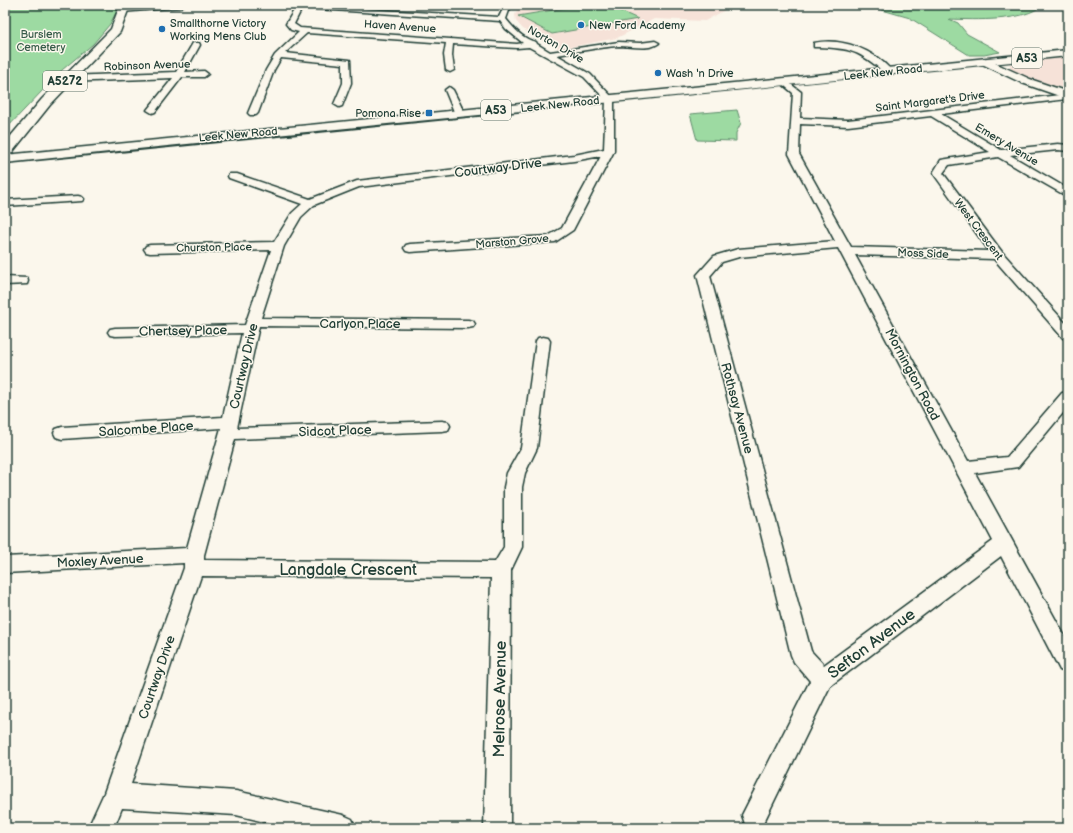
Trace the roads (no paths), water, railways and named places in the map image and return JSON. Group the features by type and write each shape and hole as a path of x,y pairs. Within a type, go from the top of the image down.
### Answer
{"main road":[{"name":"A5272","path":"5,152 46,102 116,30 124,7"},
{"name":"Leek New Road","path":"5,159 207,137 460,114 1068,53"},
{"path":"5,152 192,134 207,137"}],"street":[{"path":"124,7 181,5"},
{"path":"300,5 502,19 508,5"},
{"name":"Haven Avenue","path":"300,5 290,24 294,28 517,46 532,44"},
{"name":"Norton Drive","path":"502,19 507,27 532,44 585,74 610,99"},
{"path":"253,113 270,70 279,55 306,30"},
{"path":"450,41 448,56 450,70"},
{"path":"550,54 619,44 640,45 655,43"},
{"path":"152,110 179,75 196,45"},
{"path":"817,45 843,45 856,47 868,54 888,71"},
{"path":"279,55 348,62 347,83 339,104"},
{"path":"986,62 1026,81 1067,96"},
{"name":"Robinson Avenue","path":"67,79 204,74"},
{"name":"Mornington Road","path":"784,82 797,92 794,154 1068,663"},
{"path":"449,90 460,114"},
{"name":"Saint Margaret's Drive","path":"796,121 848,123 934,114 1067,96"},
{"name":"Marston Grove","path":"410,248 551,239 568,230 609,151 610,99"},
{"name":"Emery Avenue","path":"934,114 1068,194"},
{"path":"1000,154 1058,147 1068,148"},
{"name":"Courtway Drive","path":"101,828 115,795 194,561 229,428 252,325 278,246 296,215 310,203 357,184 574,158 609,151"},
{"name":"West Crescent","path":"1000,154 945,162 938,173 998,255 1068,335"},
{"path":"233,176 310,203"},
{"path":"5,203 78,199"},
{"name":"Churston Place","path":"150,249 278,246"},
{"name":"Moss Side","path":"845,248 998,255"},
{"name":"Rothsay Avenue","path":"822,680 802,655 703,275 718,259 738,253 845,248"},
{"path":"5,281 22,281"},
{"name":"Carlyon Place","path":"252,325 468,324"},
{"name":"Chertsey Place","path":"115,332 252,325"},
{"path":"501,570 513,547 513,487 516,473 530,448 543,340"},
{"path":"964,468 1012,464 1068,397"},
{"name":"Sidcot Place","path":"229,428 442,426"},
{"name":"Salcombe Place","path":"62,433 229,428"},
{"name":"Sefton Avenue","path":"754,816 822,680 1003,544"},
{"name":"Langdale Crescent","path":"194,561 501,570"},
{"name":"Moxley Avenue","path":"5,565 194,561"},
{"name":"Melrose Avenue","path":"497,828 501,570"},
{"path":"115,795 236,803 343,828"}],"place":[{"name":"New Ford Academy","path":"581,25"},
{"name":"Smallthorne Victory Working Mens Club","path":"162,29"},
{"name":"Wash 'n Drive","path":"658,73"},
{"name":"Pomona Rise","path":"429,113"}],"park label":[{"name":"Burslem Cemetery","path":"41,40"}]}
